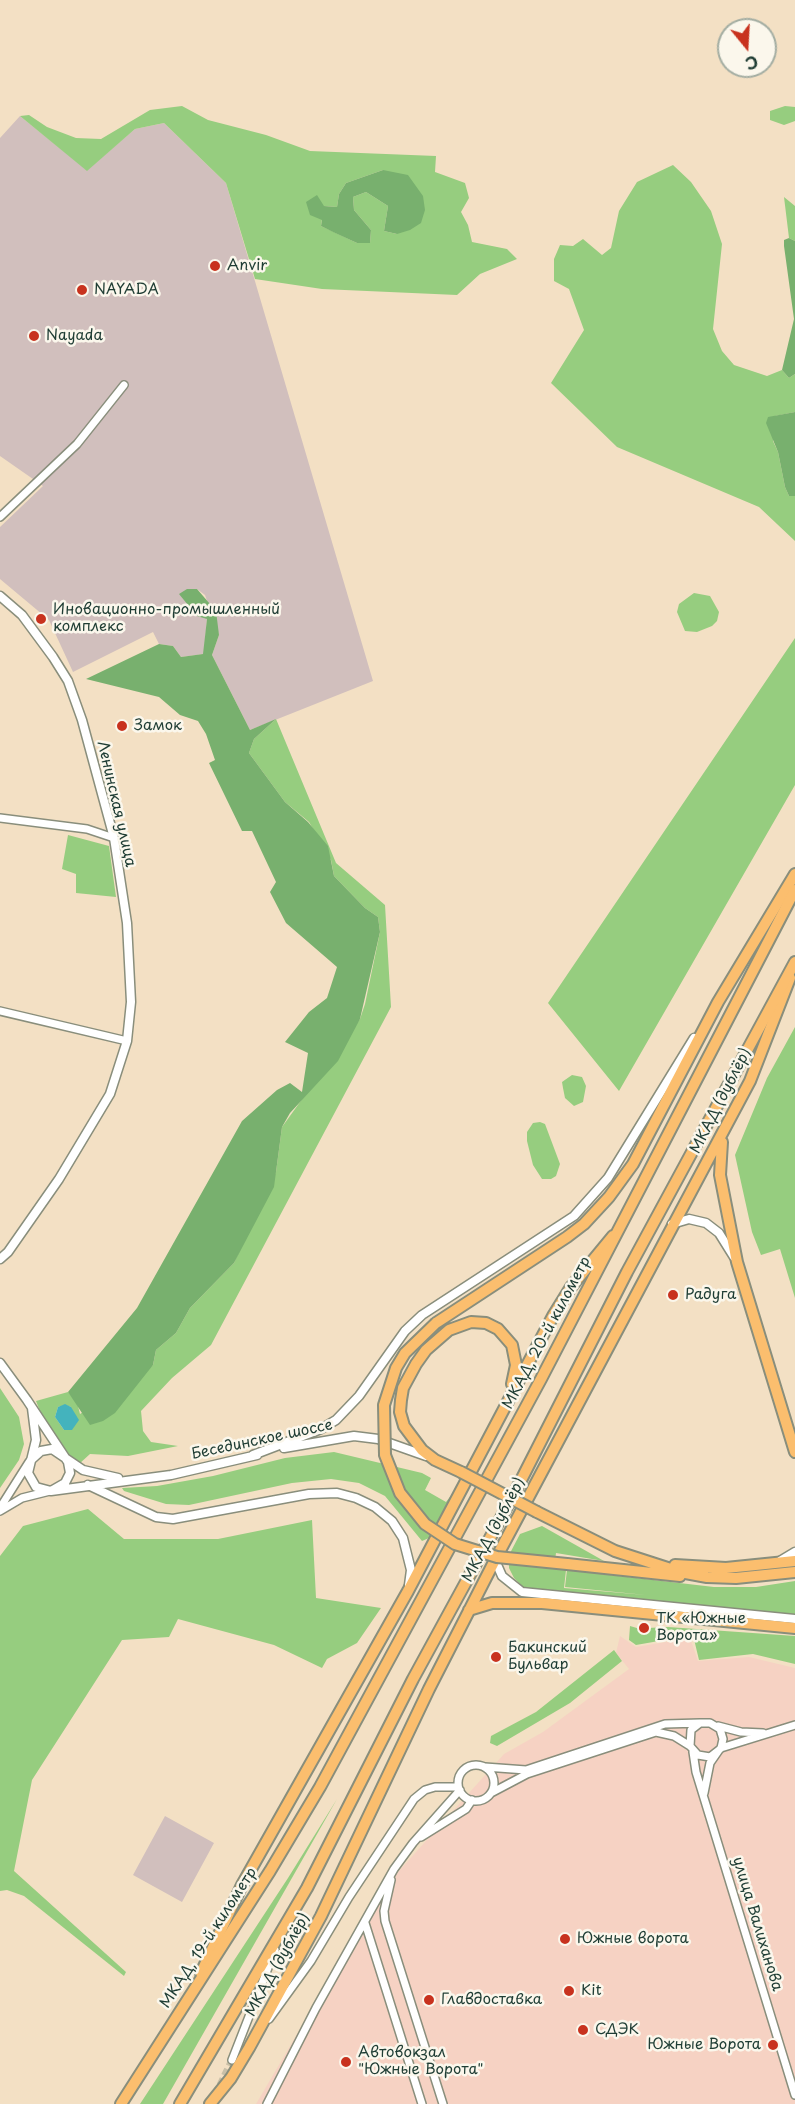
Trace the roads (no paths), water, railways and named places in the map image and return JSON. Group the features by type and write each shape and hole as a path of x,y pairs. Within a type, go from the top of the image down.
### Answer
{"main road":[{"path":"707,1577 497,1557 455,1544 425,1524 400,1493 385,1455 384,1405 396,1368 405,1353 435,1323 567,1237 597,1212 633,1164 717,1002 795,874"},
{"name":"МКАД, 20-й километр","path":"320,1787 541,1379 795,890"},
{"path":"180,2104 307,1888 348,1806 529,1465 627,1272 795,963"},
{"name":"МКАД (дублёр)","path":"210,2104 231,2078 249,2048 321,1916 469,1610 672,1224 723,1134 750,1081 795,963"},
{"path":"723,1134 720,1175 737,1262 795,1452"},
{"path":"189,1998 242,1885 408,1591 508,1399 571,1287 617,1232"},
{"path":"435,1460 410,1437 400,1412 403,1388 426,1350 437,1339 449,1330 471,1322 486,1323 506,1336 512,1345 516,1365 508,1399"},
{"name":"Бесединское шоссе","path":"435,1460 604,1546 680,1572 707,1577 761,1577 795,1572"},
{"name":"Бесединское шоссе","path":"651,1562 726,1568 795,1561"},
{"path":"469,1610 492,1604 542,1604 795,1628"},
{"name":"МКАД, 19-й километр","path":"121,2104 320,1787"}],"street":[{"path":"0,517 78,444 124,385"},
{"name":"Ленинская улица","path":"0,596 21,615 68,681 82,720 114,838 127,923 132,1002 127,1041 111,1094 58,1179 8,1252 0,1259"},
{"path":"0,818 87,829 114,838"},
{"path":"253,1455 321,1429 336,1420 359,1395 405,1331 422,1315 557,1228 585,1205 608,1178 717,1002"},
{"path":"0,1011 127,1041"},
{"path":"672,1224 689,1219 714,1227 737,1262"},
{"path":"0,1363 66,1458 70,1468 68,1479 61,1487 22,1498 0,1509"},
{"path":"32,1408 36,1440 28,1473 32,1483 40,1490 51,1491"},
{"name":"Бесединское шоссе","path":"51,1491 171,1475 253,1455 354,1436 395,1444 435,1460"},
{"path":"0,1509 36,1454 46,1449 57,1451 66,1458"},
{"name":"Бесединское шоссе","path":"66,1458 78,1468 95,1475 140,1479"},
{"path":"88,1485 156,1517 174,1519 207,1515 309,1494 337,1493 356,1498 375,1507 392,1521 403,1538 411,1570 408,1591"},
{"path":"771,1565 795,1552"},
{"path":"495,1560 502,1576 522,1592 795,1619"},
{"path":"267,2104 316,2008 394,1869 412,1843 459,1789 459,1778 463,1770 471,1765 526,1770 665,1724 710,1722 741,1732 768,1734"},
{"path":"692,1749 691,1730 700,1723"},
{"path":"716,1725 723,1738 720,1749"},
{"path":"249,2048 311,1961 414,1799 425,1790 435,1787 459,1789 472,1800 483,1800 491,1793 527,1774 656,1732 674,1736 704,1757 720,1749 795,1725"},
{"name":"улица Валиханова","path":"692,1749 696,1772 795,2095"},
{"name":"улица Валиханова","path":"704,1796 710,1763 720,1749"},
{"path":"485,1767 494,1778 491,1793"},
{"path":"412,1843 466,1809 472,1800"},
{"path":"394,1869 384,1911 385,1921 443,2104"},
{"path":"365,1923 422,2104"},
{"path":"232,2060 248,2024 282,1929"}],"water":[{"path":"65,1404 71,1407 79,1420 72,1430 64,1430 55,1417 58,1407"}],"tunnel":[{"path":"220,2085 232,2060"}],"place":[{"name":"Anvir","path":"215,266"},
{"name":"NAYADA","path":"82,290"},
{"name":"Nayada","path":"34,336"},
{"name":"Иновационно-промышленный комплекс","path":"41,619"},
{"name":"Замок","path":"122,726"},
{"name":"Радуга","path":"673,1295"},
{"name":"ТК «Южные Ворота»","path":"644,1628"},
{"name":"Бакинский Бульвар","path":"496,1657"},
{"name":"Южные ворота","path":"565,1939"},
{"name":"Kit","path":"569,1991"},
{"name":"Главдоставка","path":"429,2000"},
{"name":"СДЭК","path":"583,2030"},
{"name":"Южные Ворота","path":"773,2045"},
{"name":"Автовокзал \"Южные Ворота\"","path":"346,2062"}]}
